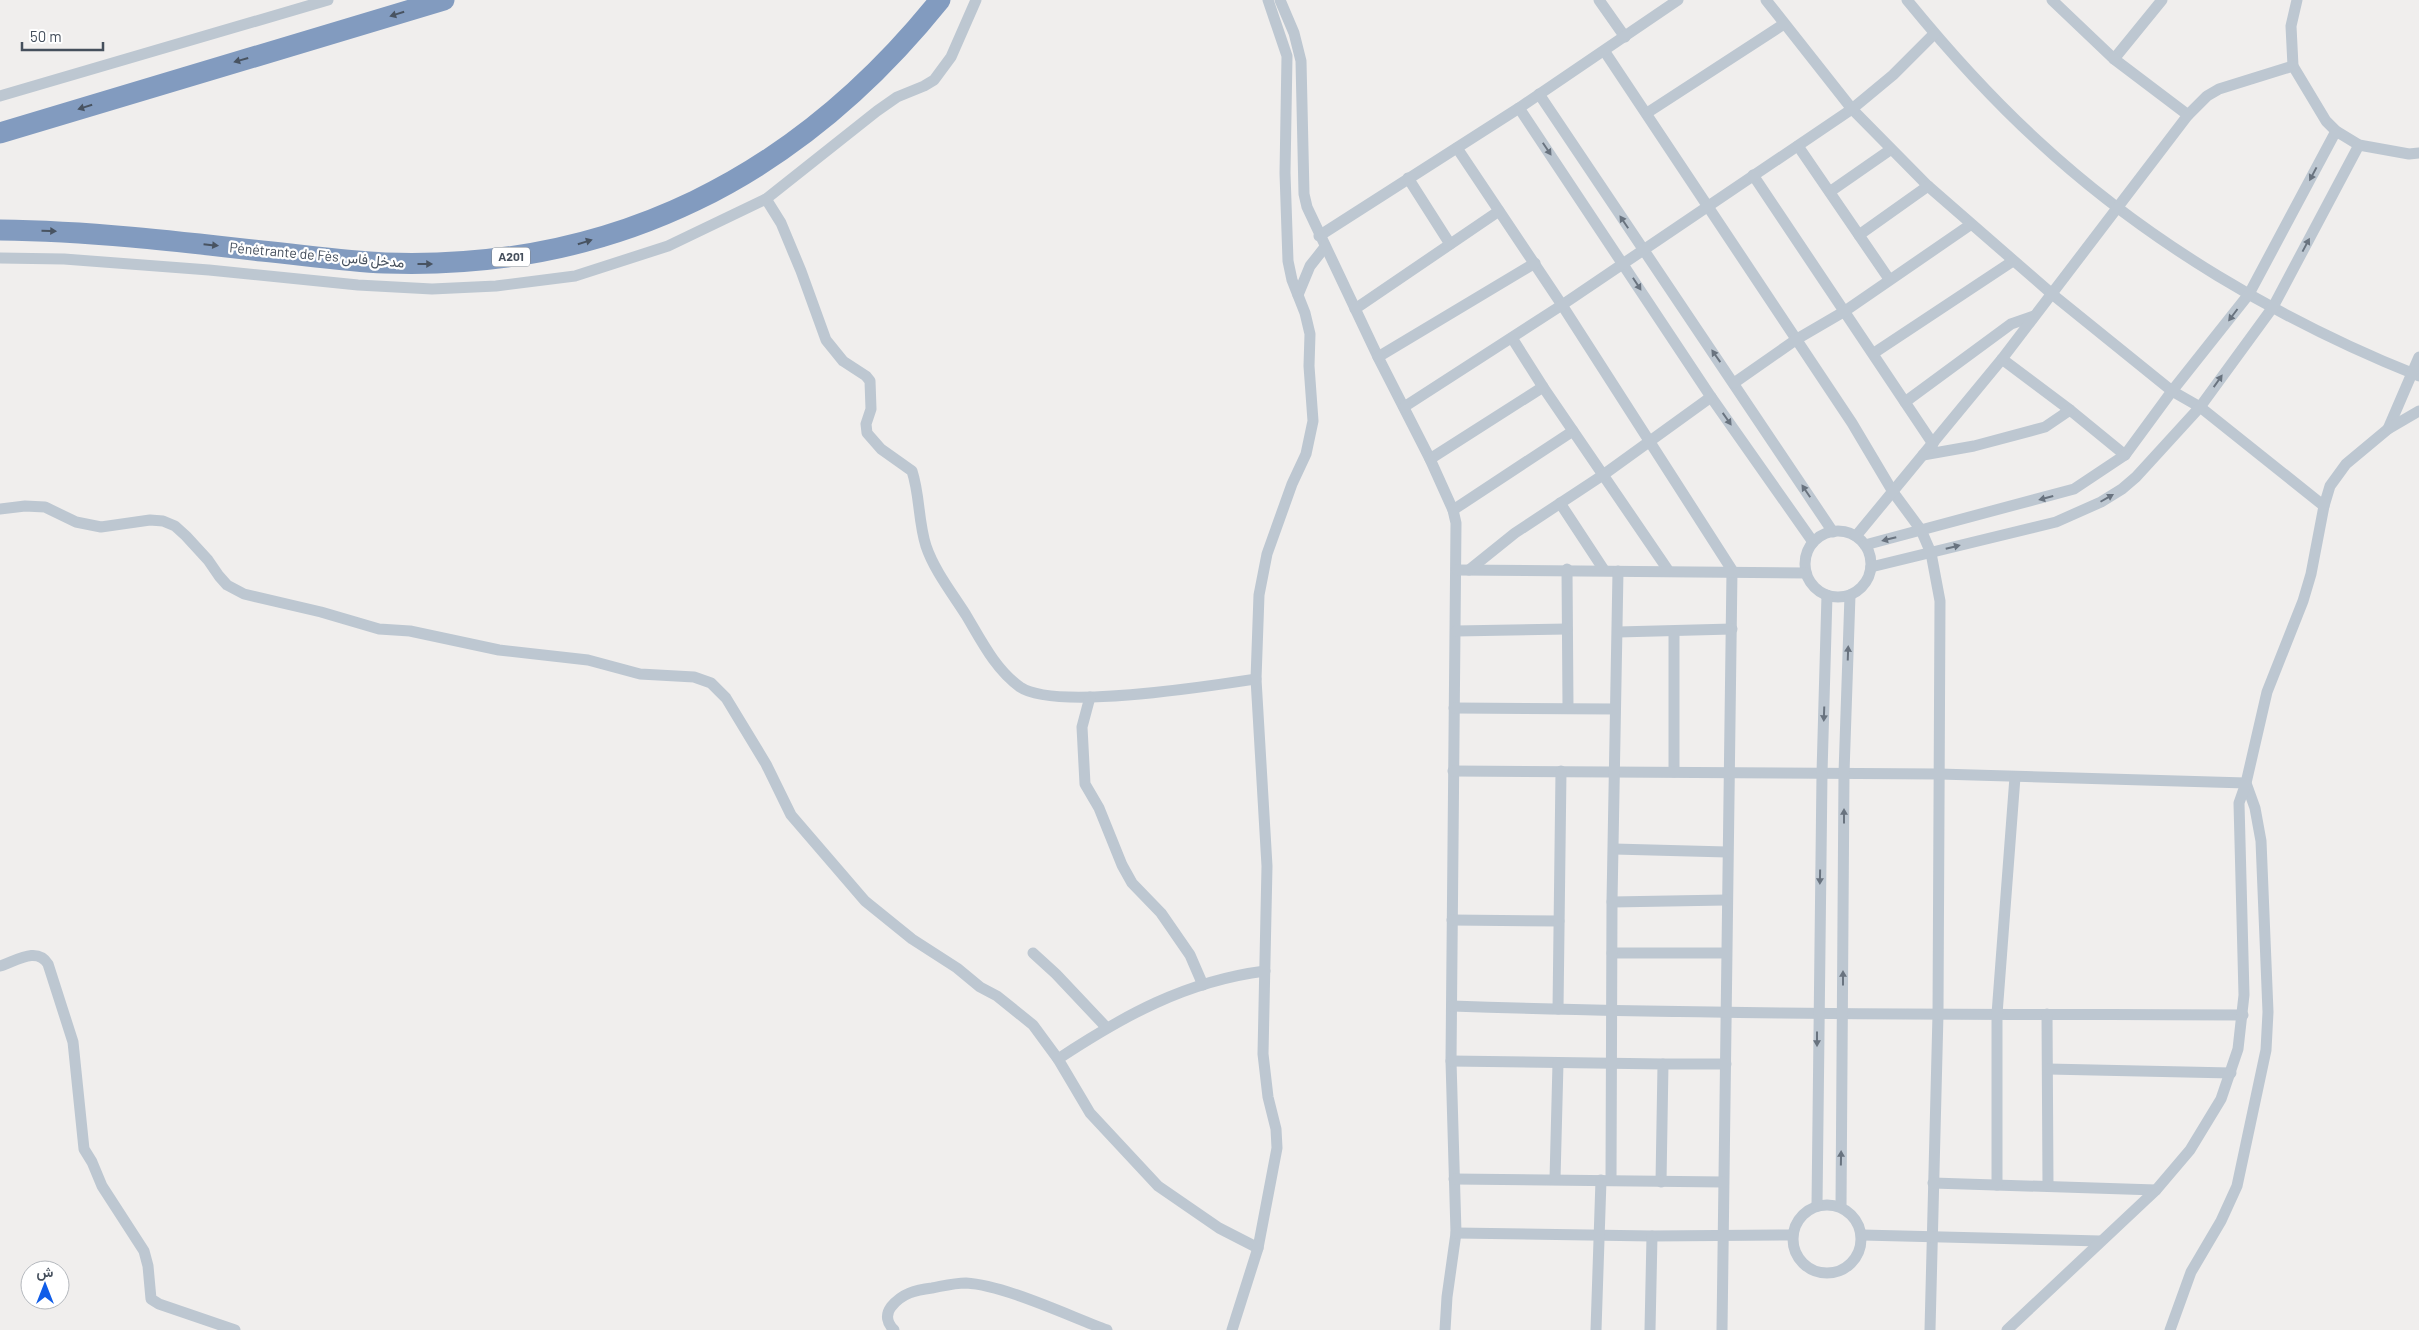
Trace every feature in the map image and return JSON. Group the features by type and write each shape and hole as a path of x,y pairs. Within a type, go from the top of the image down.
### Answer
{"highway":[{"path":"0,133 444,0"},
{"name":"Pénétrante de Fès مدخل فاس","path":"0,230 123,236 382,263 428,264 488,260 565,248 625,230 669,213 754,170 798,140 840,107 884,65 940,0"}],"street":[{"path":"0,96 328,0"},
{"path":"0,258 64,259 209,270 358,285 432,289 496,286 575,276 668,246 766,199 877,111 897,97 934,80 952,57 976,0"},
{"path":"1232,1330 1258,1248 1274,1173 1278,1139 1264,1071 1268,866 1256,679 1262,574 1292,484 1306,454 1312,430 1310,334 1292,280 1288,261 1285,173 1287,56 1268,0"},
{"path":"1280,0 1294,33 1301,61 1304,194 1311,219 1430,459 1453,510 1463,570 1456,631 1453,771 1450,1061 1456,1233 1446,1297 1445,1330"},
{"path":"1599,0 1625,37"},
{"path":"1319,236 1605,52 1678,0"},
{"path":"1766,0 1852,109 1890,150 1970,225 2052,294 2172,390 2200,407 2324,506"},
{"path":"1907,0 1934,34 2039,142 2119,208 2164,241 2272,307 2416,375"},
{"path":"2052,0 2114,59 2188,115"},
{"path":"2114,59 2162,0"},
{"path":"2296,0 2290,26 2293,66 2326,121 2336,131 2359,145 2409,154 2419,153"},
{"path":"1646,113 1784,24"},
{"path":"1404,407 1562,305 1852,109 1893,75 1934,34"},
{"path":"1605,52 1852,423 1893,492 1921,530 1931,553 1940,601 1938,1014 1930,1330"},
{"path":"1856,536 2002,359 2119,208 2188,115 2207,96 2219,90 2293,66"},
{"path":"1539,94 1833,532"},
{"path":"1519,108 1624,263 1711,397 1813,542"},
{"path":"1865,545 2074,489 2085,484 2125,455 2172,390 2249,294 2336,131"},
{"path":"1871,567 2056,522 2101,502 2122,489 2136,477 2200,407 2272,307 2359,145"},
{"path":"1798,146 1831,191 1889,280"},
{"path":"1458,148 1535,263 1648,442 1732,570 1726,900 1727,1011 1722,1330"},
{"path":"1831,191 1890,150"},
{"path":"1753,175 1846,311 1933,444"},
{"path":"1408,178 1450,244"},
{"path":"1859,235 1928,186"},
{"path":"766,199 781,222 802,271 826,340 843,360 868,378 871,409 866,424 867,432 881,449 912,471 927,548 986,650 1008,676 1026,690 1045,695 1090,697 1167,691 1256,679"},
{"path":"1355,309 1499,211"},
{"path":"1734,383 1796,340 1846,311 1970,225"},
{"path":"1298,295 1310,266 1325,247"},
{"path":"1874,353 2013,261"},
{"path":"1378,357 1535,263"},
{"path":"1906,402 2011,324 2036,315"},
{"path":"1512,338 1543,387 1668,570"},
{"path":"2388,429 2416,375 2419,357"},
{"path":"2002,359 2070,410 2125,455"},
{"path":"1430,459 1543,387"},
{"path":"1463,570 1603,475 1711,397"},
{"path":"1924,455 1974,446 2045,427 2070,410"},
{"path":"2006,1330 2156,1190 2190,1150 2221,1099 2238,1049 2243,1015 2239,803 2246,783 2267,692 2303,601 2311,574 2324,506 2330,486 2346,464 2388,429 2419,411"},
{"path":"1453,510 1573,431"},
{"path":"1560,504 1604,570"},
{"path":"0,509 25,506 45,507 76,522 96,527 150,520 162,522 175,526 208,560 227,585 244,594 379,628 410,631 499,650 588,660 640,674 694,677 712,684 726,698 766,764 791,815 865,901 912,940 1020,1012 1042,1034 1090,1113 1158,1186 1219,1228 1258,1248"},
{"path":"1833,532 1846,532 1856,536 1865,545 1871,567 1868,579 1860,589 1850,595 1839,597 1827,596 1814,587 1806,573 1805,560 1813,542 1822,535 1833,532"},
{"path":"1567,569 1568,707"},
{"path":"1463,570 1732,570 1806,573"},
{"path":"1596,1330 1599,1234 1606,1180 1611,1064 1618,571"},
{"path":"1841,1207 1844,773 1850,595"},
{"path":"1817,1206 1818,1012 1827,596"},
{"path":"1456,631 1568,629"},
{"path":"1618,632 1732,629"},
{"path":"1674,632 1674,772"},
{"path":"1090,697 1082,727 1084,784 1099,808 1122,865 1132,883 1161,913 1190,955 1203,985"},
{"path":"1454,708 1568,707 1615,709"},
{"path":"1453,771 1939,774 2246,783"},
{"path":"1558,1009 1561,771"},
{"path":"1997,1185 1997,1014 2015,777"},
{"path":"2170,1330 2191,1272 2221,1221 2237,1186 2266,1050 2268,1012 2261,841 2253,802 2246,783"},
{"path":"1614,848 1727,852"},
{"path":"1612,902 1726,900"},
{"path":"1452,920 1559,922"},
{"path":"1612,952 1726,953"},
{"path":"1033,953 1056,974 1106,1028"},
{"path":"0,966 35,954 43,958 48,964 73,1042 84,1149 92,1162 102,1186 144,1251 148,1266 151,1299 159,1304 235,1330"},
{"path":"1058,1058 1106,1028 1156,1001 1203,985 1265,971"},
{"path":"1452,1006 1938,1014 2243,1015"},
{"path":"2046,1014 2048,1185"},
{"path":"1450,1061 1726,1064"},
{"path":"1555,1179 1558,1063"},
{"path":"1661,1182 1662,1064"},
{"path":"2048,1070 2231,1073"},
{"path":"1454,1179 1723,1182"},
{"path":"1933,1183 2048,1185 2156,1190"},
{"path":"1828,1204 1841,1207 1854,1218 1862,1235 1858,1255 1840,1271 1828,1273 1816,1271 1799,1259 1794,1248 1792,1236 1797,1221 1805,1212 1817,1206 1828,1204"},
{"path":"1456,1233 1792,1236"},
{"path":"1862,1235 2100,1241"},
{"path":"1650,1330 1652,1236"},
{"path":"894,1330 890,1325 888,1317 890,1308 898,1299 917,1290 965,1283 983,1286 1020,1297 1108,1330"}]}
